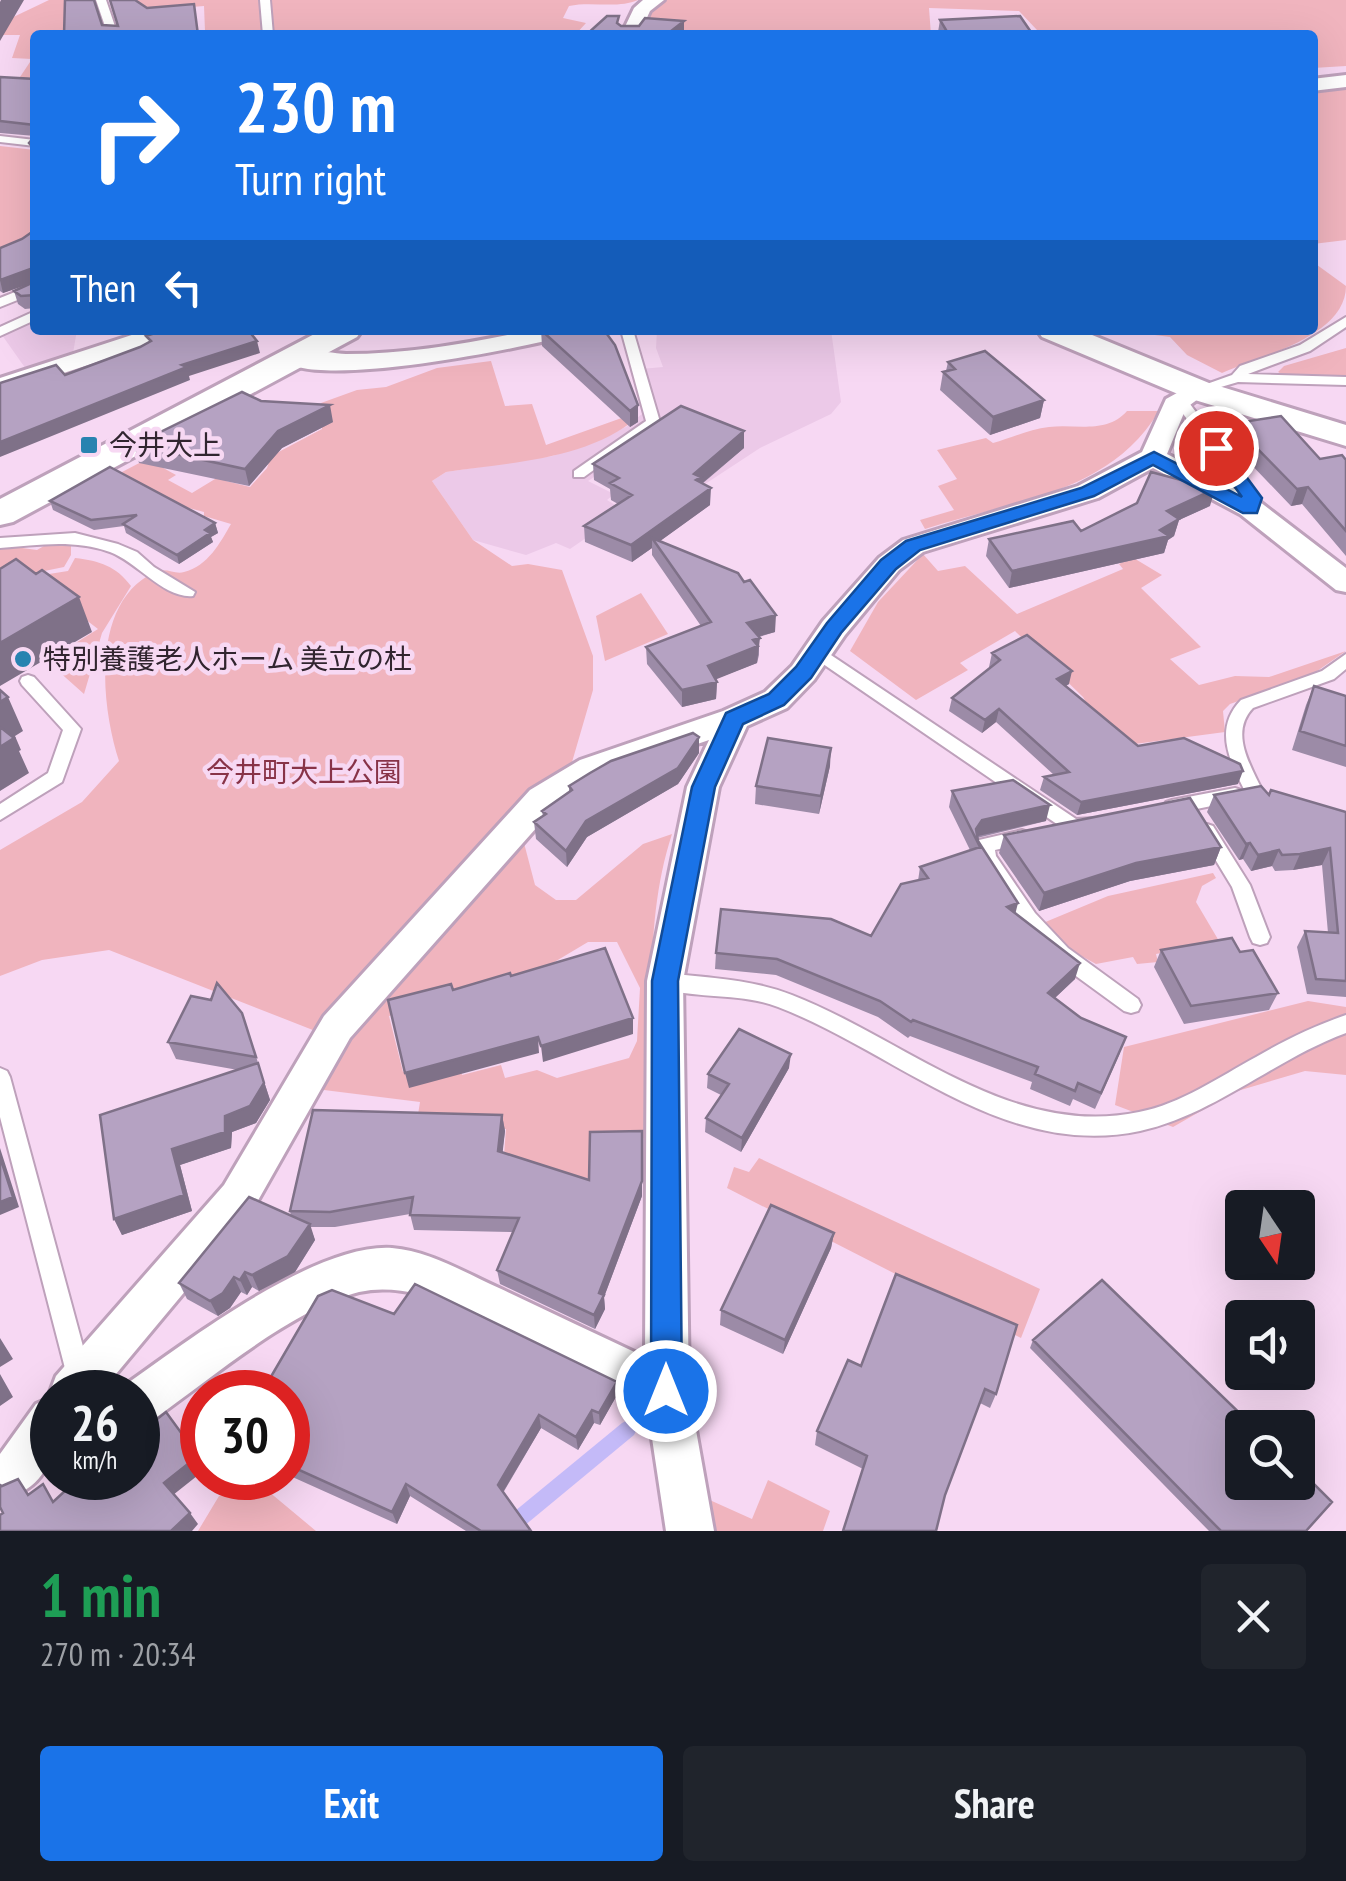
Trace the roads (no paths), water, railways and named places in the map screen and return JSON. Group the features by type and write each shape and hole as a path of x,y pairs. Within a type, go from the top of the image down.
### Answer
{"street":[{"path":"632,30 643,8 655,0"},
{"path":"1318,84 1346,81"},
{"path":"0,514 336,335"},
{"path":"290,358 363,364 438,355 537,335"},
{"path":"1063,335 1188,395 1346,436"},
{"path":"0,386 122,337"},
{"path":"91,1370 238,1198 336,1026 542,799 592,768 734,719 776,700 803,672 888,564 913,546 1088,492 1154,458 1188,395"},
{"path":"1154,458 1250,508 1346,583"},
{"path":"690,1531 666,1391 665,981 704,787 734,719"},
{"path":"160,1388 245,1330 329,1282 385,1268 424,1275 666,1391"}],"lane":[{"path":"102,0 111,30"},
{"path":"265,0 268,30"},
{"path":"0,139 30,142"},
{"path":"0,302 30,290"},
{"path":"0,332 30,317"},
{"path":"1237,378 1244,369 1322,340 1346,321"},
{"path":"579,474 653,422 629,335"},
{"path":"1250,508 1252,498 1188,395 1237,378 1346,381"},
{"path":"0,544 75,538 113,547 132,555 149,571 187,592"},
{"path":"816,651 1072,826"},
{"path":"1150,811 1264,795 1234,745 1232,724 1236,712 1247,704 1328,674 1346,660"},
{"path":"0,813 56,778 72,729 28,680"},
{"path":"1189,804 1241,884 1260,938"},
{"path":"1112,818 984,845 987,857 1028,918 1060,954 1132,1005"},
{"path":"665,981 744,991 784,1001 985,1103 1043,1122 1108,1127 1143,1121 1174,1108 1283,1049 1346,1024"},
{"path":"0,1077 72,1370"}],"waterway":[{"path":"504,1531 628,1429"}],"place":[{"name":"今井大上","path":"89,445"},
{"name":"特別養護老人ホーム 美立の杜","path":"23,659"}],"park label":[{"name":"今井町大上公園","path":"304,772"}]}
